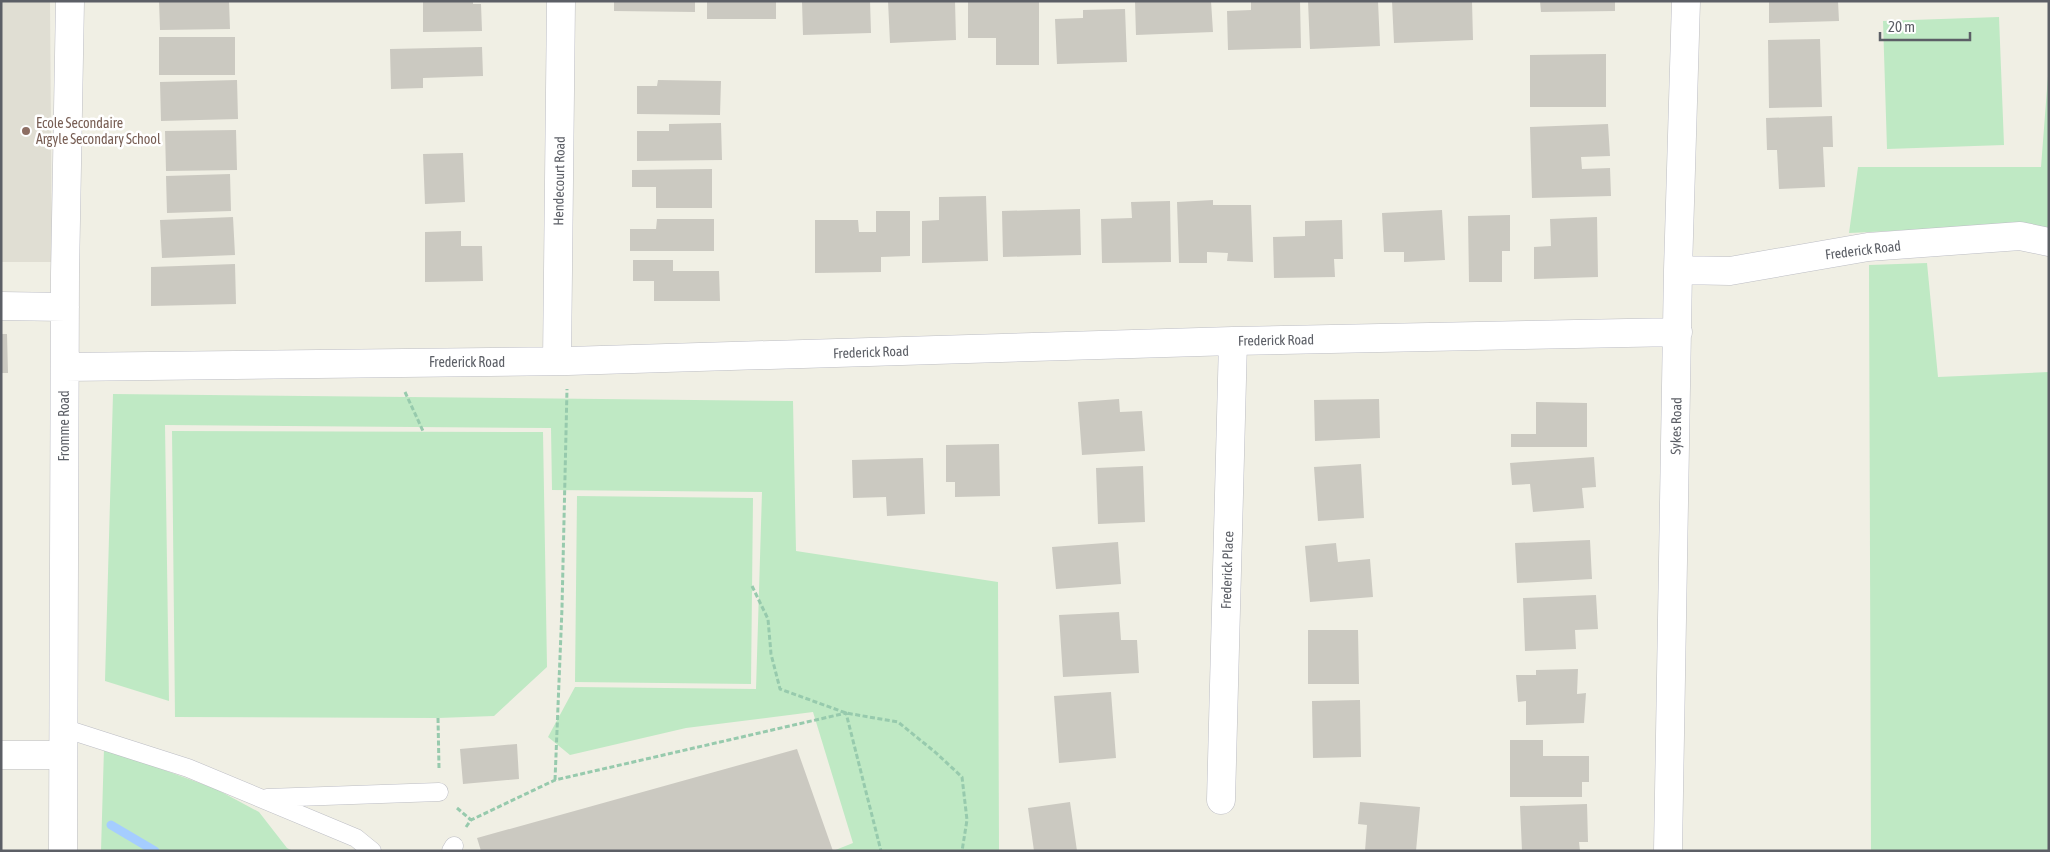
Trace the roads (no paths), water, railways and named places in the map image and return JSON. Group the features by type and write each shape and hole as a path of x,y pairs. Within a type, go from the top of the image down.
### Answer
{"street":[{"name":"Fromme Road","path":"63,851 65,307 70,1"},
{"name":"Hendecourt Road","path":"561,1 562,361"},
{"name":"Sykes Road","path":"1668,851 1678,270 1686,1"},
{"name":"Frederick Road","path":"1678,270 1730,271 1868,248 2020,236 2049,242"},
{"path":"1,306 65,307"},
{"name":"Frederick Road","path":"65,367 562,361 1233,341 1678,332"},
{"name":"Frederick Place","path":"1221,800 1233,341"},
{"path":"1,755 63,755"}],"lane":[{"path":"63,728 188,768 356,838 372,851"},
{"path":"261,798 439,792"}],"waterway":[{"path":"111,825 155,851"}],"place":[{"name":"Ecole Secondaire Argyle Secondary School","path":"26,131"}]}
